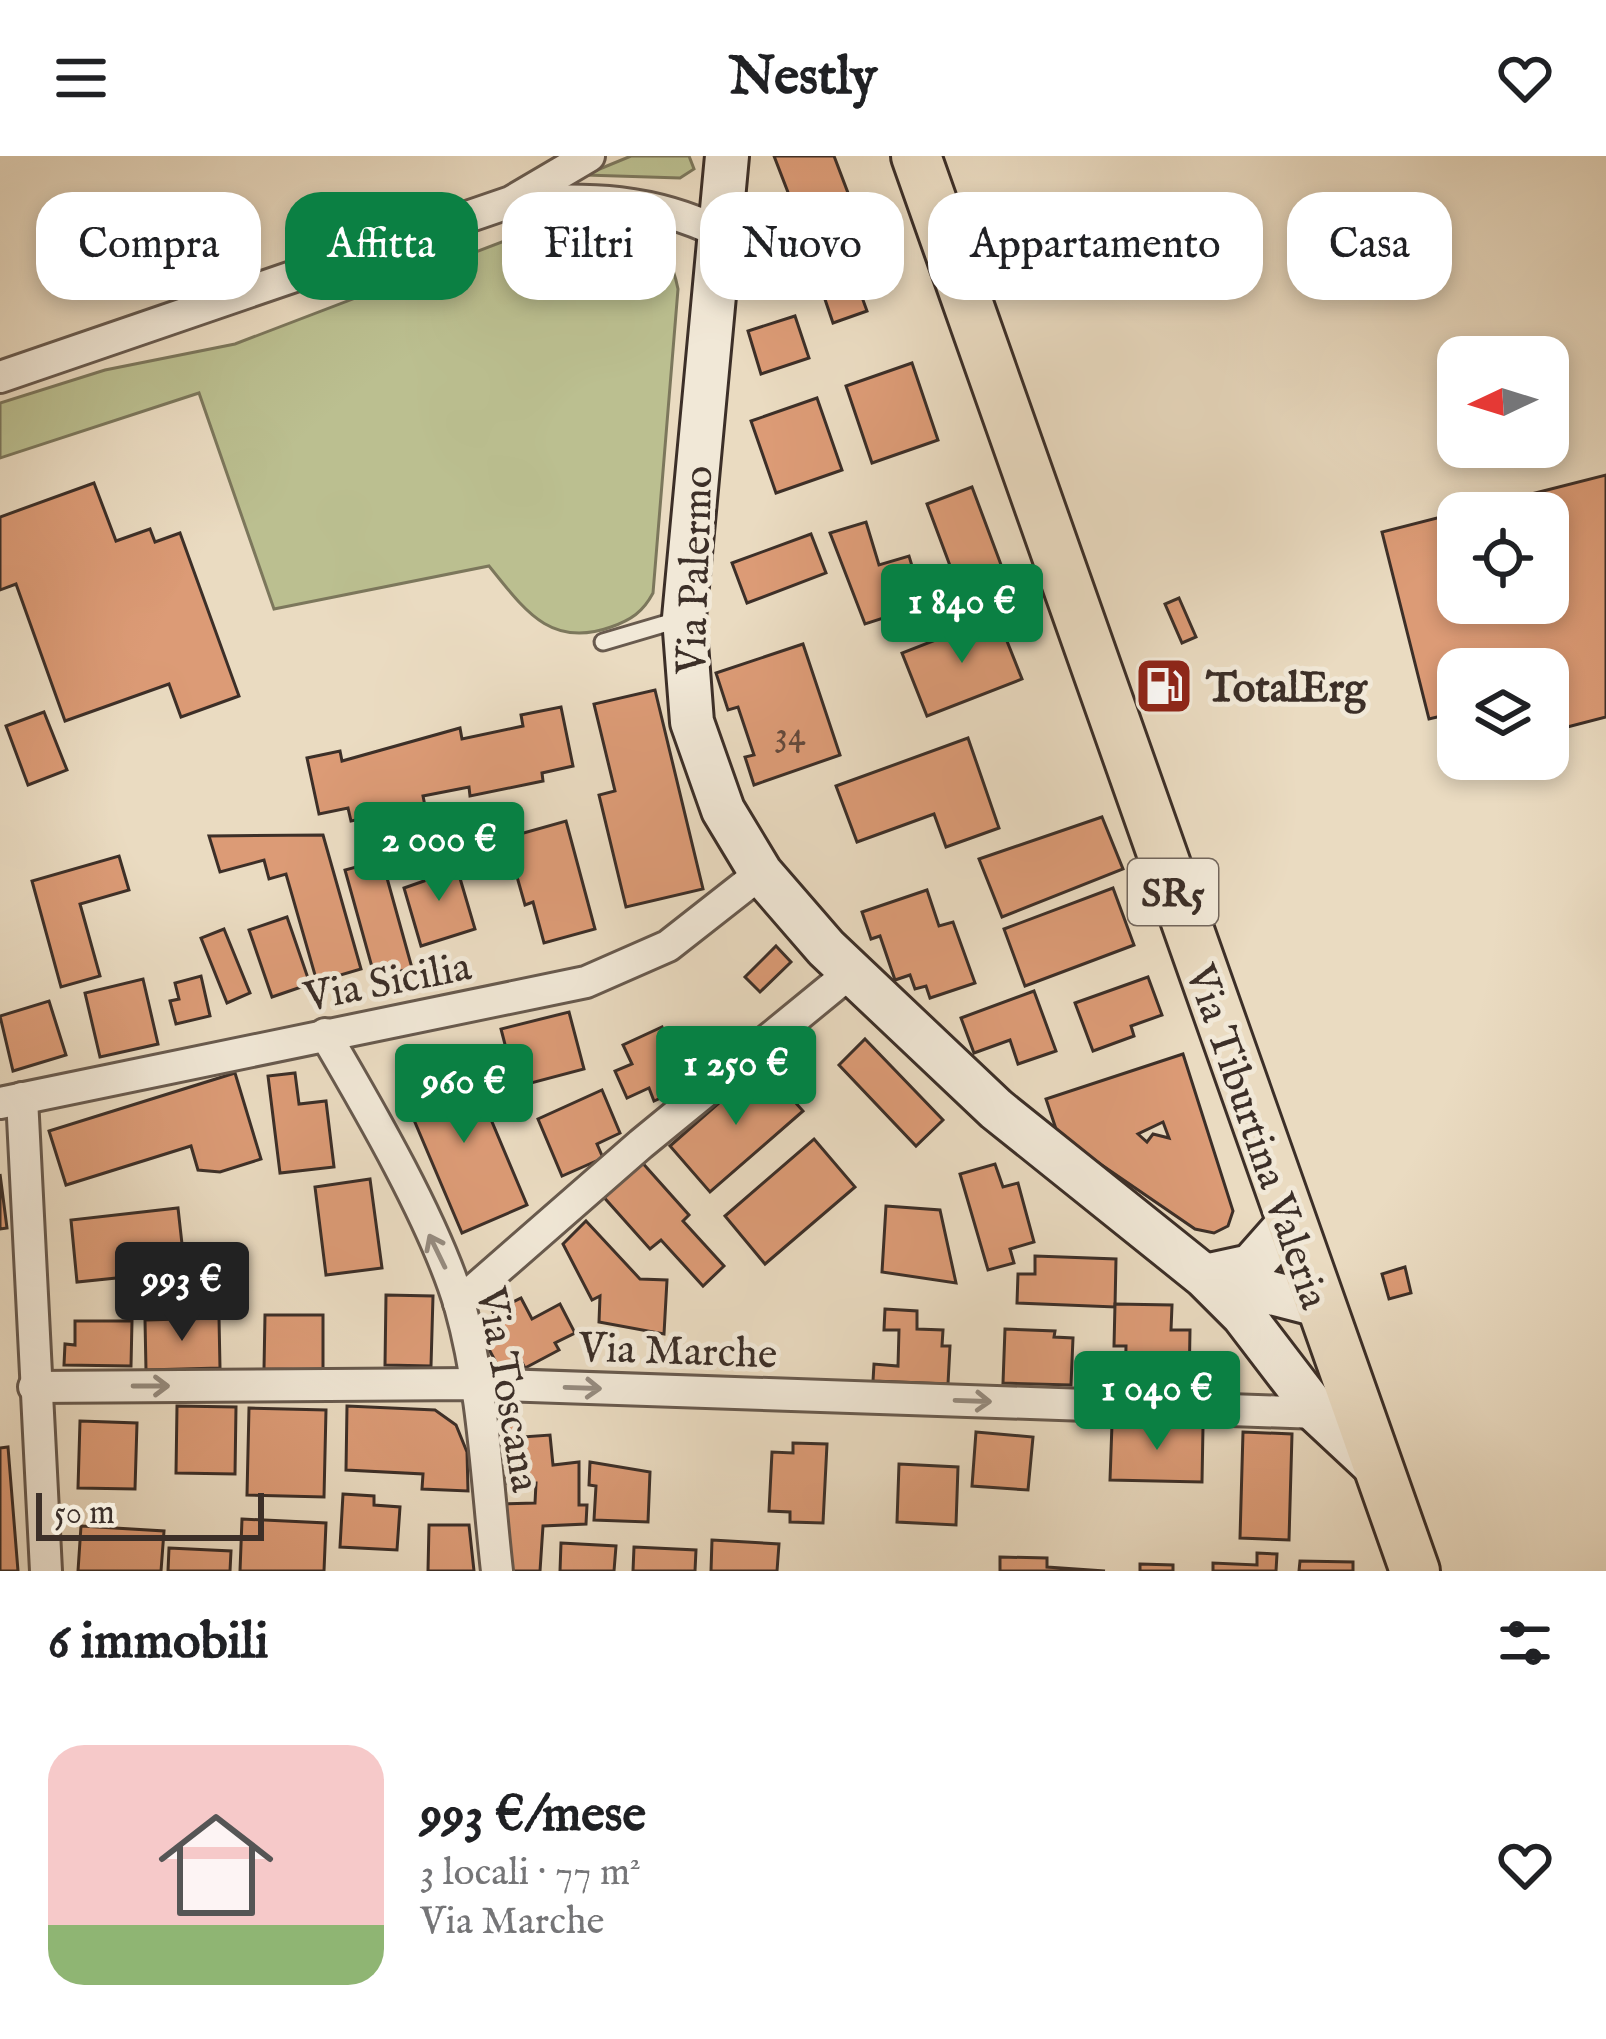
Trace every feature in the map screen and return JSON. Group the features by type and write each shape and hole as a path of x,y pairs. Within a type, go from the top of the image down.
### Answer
{"main road":[{"name":"Via Tiburtina Valeria","path":"916,156 1415,1571"}],"street":[{"path":"528,192 590,156"},
{"name":"Via Palermo","path":"720,192 721,160"},
{"path":"0,376 502,205"},
{"name":"Via Palermo","path":"713,300 684,618 696,739 723,810 761,873 851,972 996,1108 1204,1276 1243,1315 1318,1413 1378,1468"},
{"name":"Via Sicilia","path":"11,1101 602,977 668,946 761,873"},
{"path":"459,1303 641,1144 851,972"},
{"name":"Via Toscana","path":"325,1034 387,1147 459,1303 475,1384 496,1571"},
{"path":"11,1101 46,1571"},
{"path":"1204,1276 1250,1266 1289,1223"},
{"name":"Via Palermo","path":"1204,1276 1318,1304"},
{"path":"1243,1315 1277,1321 1318,1304"},
{"name":"Via Marche","path":"34,1387 475,1384 1318,1413"}],"lane":[{"path":"603,642 684,618"}],"green space":[{"path":"631,156 689,156 694,169 680,178 585,175"},
{"path":"502,242 502,300 676,300 676,281 678,289 653,593 641,610 618,624 590,632 555,629 527,610 489,566 274,609 199,393 0,458 0,403 105,370 235,344 350,300 478,300 478,251"}],"building":[{"path":"774,156 834,156 848,192 788,192"},
{"path":"825,300 863,300 867,311 833,323"},
{"path":"795,316 809,358 761,374 748,331"},
{"path":"912,363 938,440 872,463 846,386"},
{"path":"817,398 842,470 776,493 751,421"},
{"path":"1606,475 1606,717 1569,727 1569,648 1437,648 1437,717 1429,719 1382,532 1437,518 1437,624 1569,624 1569,492 1539,492"},
{"path":"94,483 116,541 150,529 155,542 180,533 239,696 181,717 169,684 65,721 16,584 0,590 0,517"},
{"path":"972,487 1003,570 958,587 927,504"},
{"path":"866,522 879,565 909,556 924,605 865,624 830,533"},
{"path":"811,534 826,573 747,603 732,563"},
{"path":"1179,598 1196,637 1182,643 1165,604"},
{"path":"997,616 1022,679 927,716 902,653"},
{"path":"803,644 840,755 754,785 745,757 754,755 738,707 728,710 716,673"},
{"name":"TotalErg","path":"1173,665 1186,696 1155,708 1142,677"},
{"path":"655,690 703,889 626,907 599,795 615,791 594,704"},
{"path":"561,707 573,766 542,773 543,781 470,796 469,787 423,796 425,806 351,821 348,808 319,814 307,758 340,751 342,761 460,728 462,739 523,726 521,715"},
{"path":"44,712 67,770 28,785 6,726"},
{"path":"968,738 999,828 946,847 934,814 857,842 836,786"},
{"path":"1102,817 1123,869 1002,917 979,859"},
{"path":"566,821 595,929 544,943 533,902 525,905 506,838"},
{"path":"323,835 361,969 317,982 286,874 269,879 264,860 220,872 209,836"},
{"path":"119,856 129,890 80,904 100,976 61,987 32,881"},
{"path":"454,858 475,929 421,946 404,888 424,881 420,868"},
{"path":"382,860 412,968 375,978 345,870"},
{"path":"1113,888 1134,945 1025,986 1004,929"},
{"path":"927,890 939,926 953,922 975,983 930,998 926,986 915,989 910,975 895,980 880,936 871,939 862,912"},
{"path":"287,917 310,984 272,997 249,930"},
{"path":"224,929 250,993 227,1003 201,938"},
{"path":"776,946 791,962 760,992 745,977"},
{"path":"201,976 210,1016 176,1024 170,1001 179,999 175,983"},
{"path":"1148,977 1162,1015 1131,1026 1134,1036 1093,1051 1075,1003"},
{"path":"143,979 158,1044 100,1057 85,993"},
{"path":"1034,991 1056,1051 1018,1064 1010,1040 974,1053 961,1018"},
{"path":"49,1001 66,1055 13,1071 0,1016"},
{"path":"569,1012 584,1069 516,1087 501,1029"},
{"path":"662,1027 689,1085 654,1101 649,1088 627,1098 615,1071 632,1064 623,1045"},
{"path":"865,1039 943,1120 916,1146 839,1065"},
{"path":"1183,1054 1233,1211 1228,1226 1214,1233 1195,1229 1058,1135 1046,1099","holes":["1163,1122 1169,1138 1153,1134 1147,1142 1138,1134"]},
{"path":"466,1060 527,1205 462,1233 400,1087"},
{"path":"762,1065 803,1111 710,1192 670,1146"},
{"path":"235,1073 261,1159 220,1172 198,1170 191,1146 66,1185 49,1131"},
{"path":"295,1073 299,1104 326,1101 334,1167 280,1173 268,1076"},
{"path":"602,1090 620,1133 597,1144 603,1158 562,1176 538,1119"},
{"path":"814,1139 855,1187 765,1264 725,1216"},
{"path":"639,1159 689,1215 683,1221 724,1266 703,1286 661,1240 650,1249 601,1194"},
{"path":"995,1164 1003,1187 1018,1183 1034,1242 1010,1249 1014,1263 988,1270 960,1174"},
{"path":"0,1174 7,1228 0,1229"},
{"path":"370,1179 382,1268 326,1275 315,1187"},
{"path":"886,1206 940,1210 956,1283 882,1272"},
{"path":"178,1208 185,1271 77,1282 71,1220"},
{"path":"586,1221 640,1279 667,1280 664,1334 599,1322 600,1296 592,1300 563,1244"},
{"path":"1035,1256 1116,1259 1115,1307 1017,1303 1018,1274 1035,1274"},
{"path":"1405,1267 1411,1293 1389,1299 1382,1274"},
{"path":"386,1295 433,1296 431,1366 385,1365"},
{"path":"521,1298 532,1319 560,1304 575,1333 555,1343 559,1350 525,1368 519,1357 499,1368 484,1340 502,1330 493,1312"},
{"path":"1115,1304 1172,1305 1171,1330 1190,1330 1189,1388 1125,1386 1126,1346 1114,1346"},
{"path":"885,1309 917,1311 917,1329 943,1330 942,1346 950,1346 948,1384 873,1381 874,1364 898,1366 899,1330 884,1330"},
{"path":"265,1315 323,1315 323,1370 264,1369"},
{"path":"219,1318 220,1368 146,1370 145,1320"},
{"path":"75,1321 132,1321 131,1366 64,1365 65,1344 75,1345"},
{"path":"1005,1329 1055,1331 1054,1337 1073,1338 1071,1385 1003,1383"},
{"path":"177,1406 236,1407 235,1474 176,1473"},
{"path":"347,1406 435,1410 456,1425 467,1452 468,1491 422,1489 423,1474 346,1470"},
{"path":"249,1408 326,1410 324,1497 247,1495"},
{"path":"80,1421 137,1423 135,1489 78,1488"},
{"path":"521,1423 523,1437 550,1435 553,1465 579,1462 579,1505 587,1505 586,1524 543,1526 540,1571 511,1571 503,1504 535,1503 536,1483 501,1483 493,1426"},
{"path":"1112,1424 1203,1427 1202,1482 1110,1480"},
{"path":"976,1432 1033,1437 1028,1490 972,1486"},
{"path":"1243,1432 1292,1434 1289,1540 1240,1538"},
{"path":"793,1443 827,1444 823,1523 790,1522 790,1512 769,1511 772,1452 793,1453"},
{"path":"8,1447 18,1571 0,1571 0,1448"},
{"path":"590,1462 650,1472 648,1522 594,1520 596,1486 589,1485"},
{"path":"899,1464 958,1467 956,1525 897,1522"},
{"path":"343,1494 374,1496 374,1505 400,1507 397,1550 340,1547"},
{"path":"242,1519 326,1523 324,1571 240,1571"},
{"path":"429,1525 469,1525 474,1571 428,1571"},
{"path":"81,1526 164,1531 161,1571 78,1571"},
{"path":"712,1540 779,1544 777,1571 711,1571"},
{"path":"561,1543 616,1546 614,1571 560,1571"},
{"path":"634,1547 696,1550 695,1571 633,1571"},
{"path":"169,1548 231,1551 230,1571 168,1571"},
{"path":"1257,1553 1277,1554 1276,1571 1213,1571 1213,1563 1257,1565"},
{"path":"1000,1557 1047,1558 1047,1567 1105,1571 1000,1571"},
{"path":"1300,1561 1353,1562 1353,1571 1299,1571"},
{"path":"1140,1564 1173,1565 1173,1571 1140,1571"}],"place":[{"name":"TotalErg","path":"1164,686"}]}
